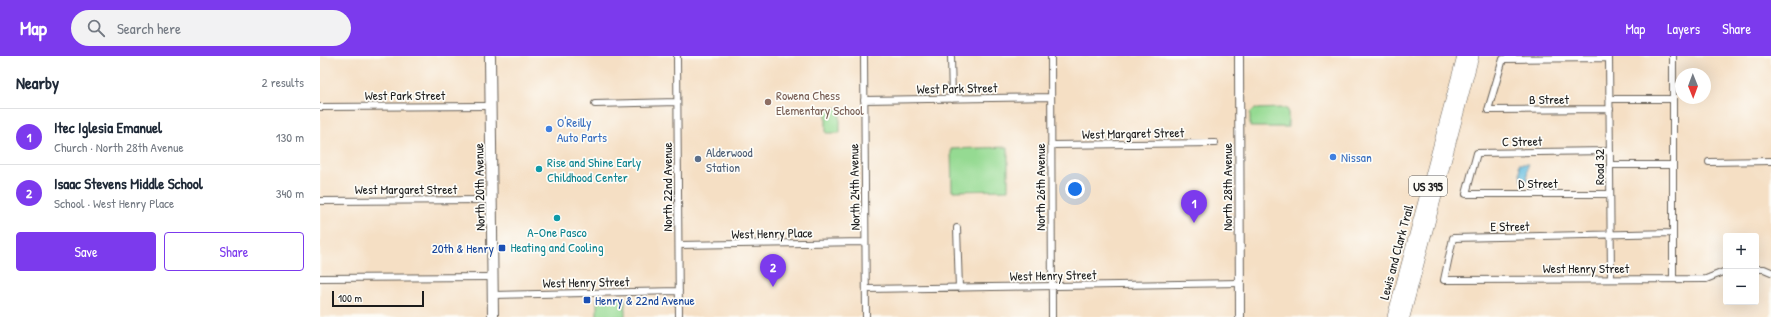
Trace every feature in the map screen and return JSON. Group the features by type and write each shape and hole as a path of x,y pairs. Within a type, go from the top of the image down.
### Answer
{"highway":[{"name":"Lewis and Clark Trail","path":"1393,317 1463,56"},
{"name":"Lewis and Clark Trail","path":"1404,317 1474,56"}],"main road":[{"name":"North 20th Avenue","path":"490,56 493,317"}],"street":[{"name":"North 22nd Avenue","path":"677,56 679,317"},
{"name":"North 24th Avenue","path":"864,56 866,317"},
{"path":"951,56 952,99"},
{"name":"North 26th Avenue","path":"1051,56 1052,317"},
{"name":"North 28th Avenue","path":"1239,56 1240,317"},
{"path":"1672,56 1673,279"},
{"name":"Road 32","path":"1609,57 1611,278"},
{"name":"B Street","path":"1609,57 1503,59 1488,110 1610,109"},
{"name":"West Park Street","path":"864,100 1051,97"},
{"path":"1610,99 1673,99"},
{"path":"595,104 678,102"},
{"name":"West Park Street","path":"320,107 491,106"},
{"name":"West Margaret Street","path":"1051,145 1215,143"},
{"name":"C Street","path":"1466,194 1477,153 1610,151"},
{"path":"1709,162 1771,161"},
{"path":"1610,165 1673,165"},
{"name":"D Street","path":"1466,194 1610,194"},
{"name":"West Margaret Street","path":"320,201 492,200"},
{"path":"957,228 959,288"},
{"path":"1610,235 1673,233"},
{"name":"E Street","path":"1444,280 1453,238 1610,235"},
{"name":"West Henry Place","path":"679,245 866,242"},
{"path":"1759,269 1764,269 1771,272"},
{"name":"West Henry Street","path":"1444,280 1709,278 1723,272"},
{"path":"320,278 493,277"},
{"name":"West Henry Street","path":"866,289 1240,283"},
{"name":"West Henry Street","path":"493,295 679,291"}],"green space":[{"path":"826,108 840,108 840,133 826,133"},
{"path":"1284,108 1288,110 1288,127 1250,127 1250,113 1255,109"},
{"path":"1008,147 1008,190 952,191 951,149"},
{"path":"625,298 625,317 597,317 597,299"}],"water":[{"path":"1519,164 1528,164 1527,181 1521,181"}],"place":[{"name":"Rowena Chess Elementary School","path":"768,102"},
{"name":"O'Reilly Auto Parts","path":"549,129"},
{"name":"Nissan","path":"1333,157"},
{"name":"Alderwood Station","path":"698,159"},
{"name":"Rise and Shine Early Childhood Center","path":"539,169"},
{"name":"A-One Pasco Heating and Cooling","path":"557,218"},
{"name":"Itec Iglesia Emanuel","path":"1194,223"},
{"name":"20th & Henry","path":"502,248"},
{"name":"Isaac Stevens Middle School","path":"773,287"},
{"name":"Henry & 22nd Avenue","path":"587,300"}]}
